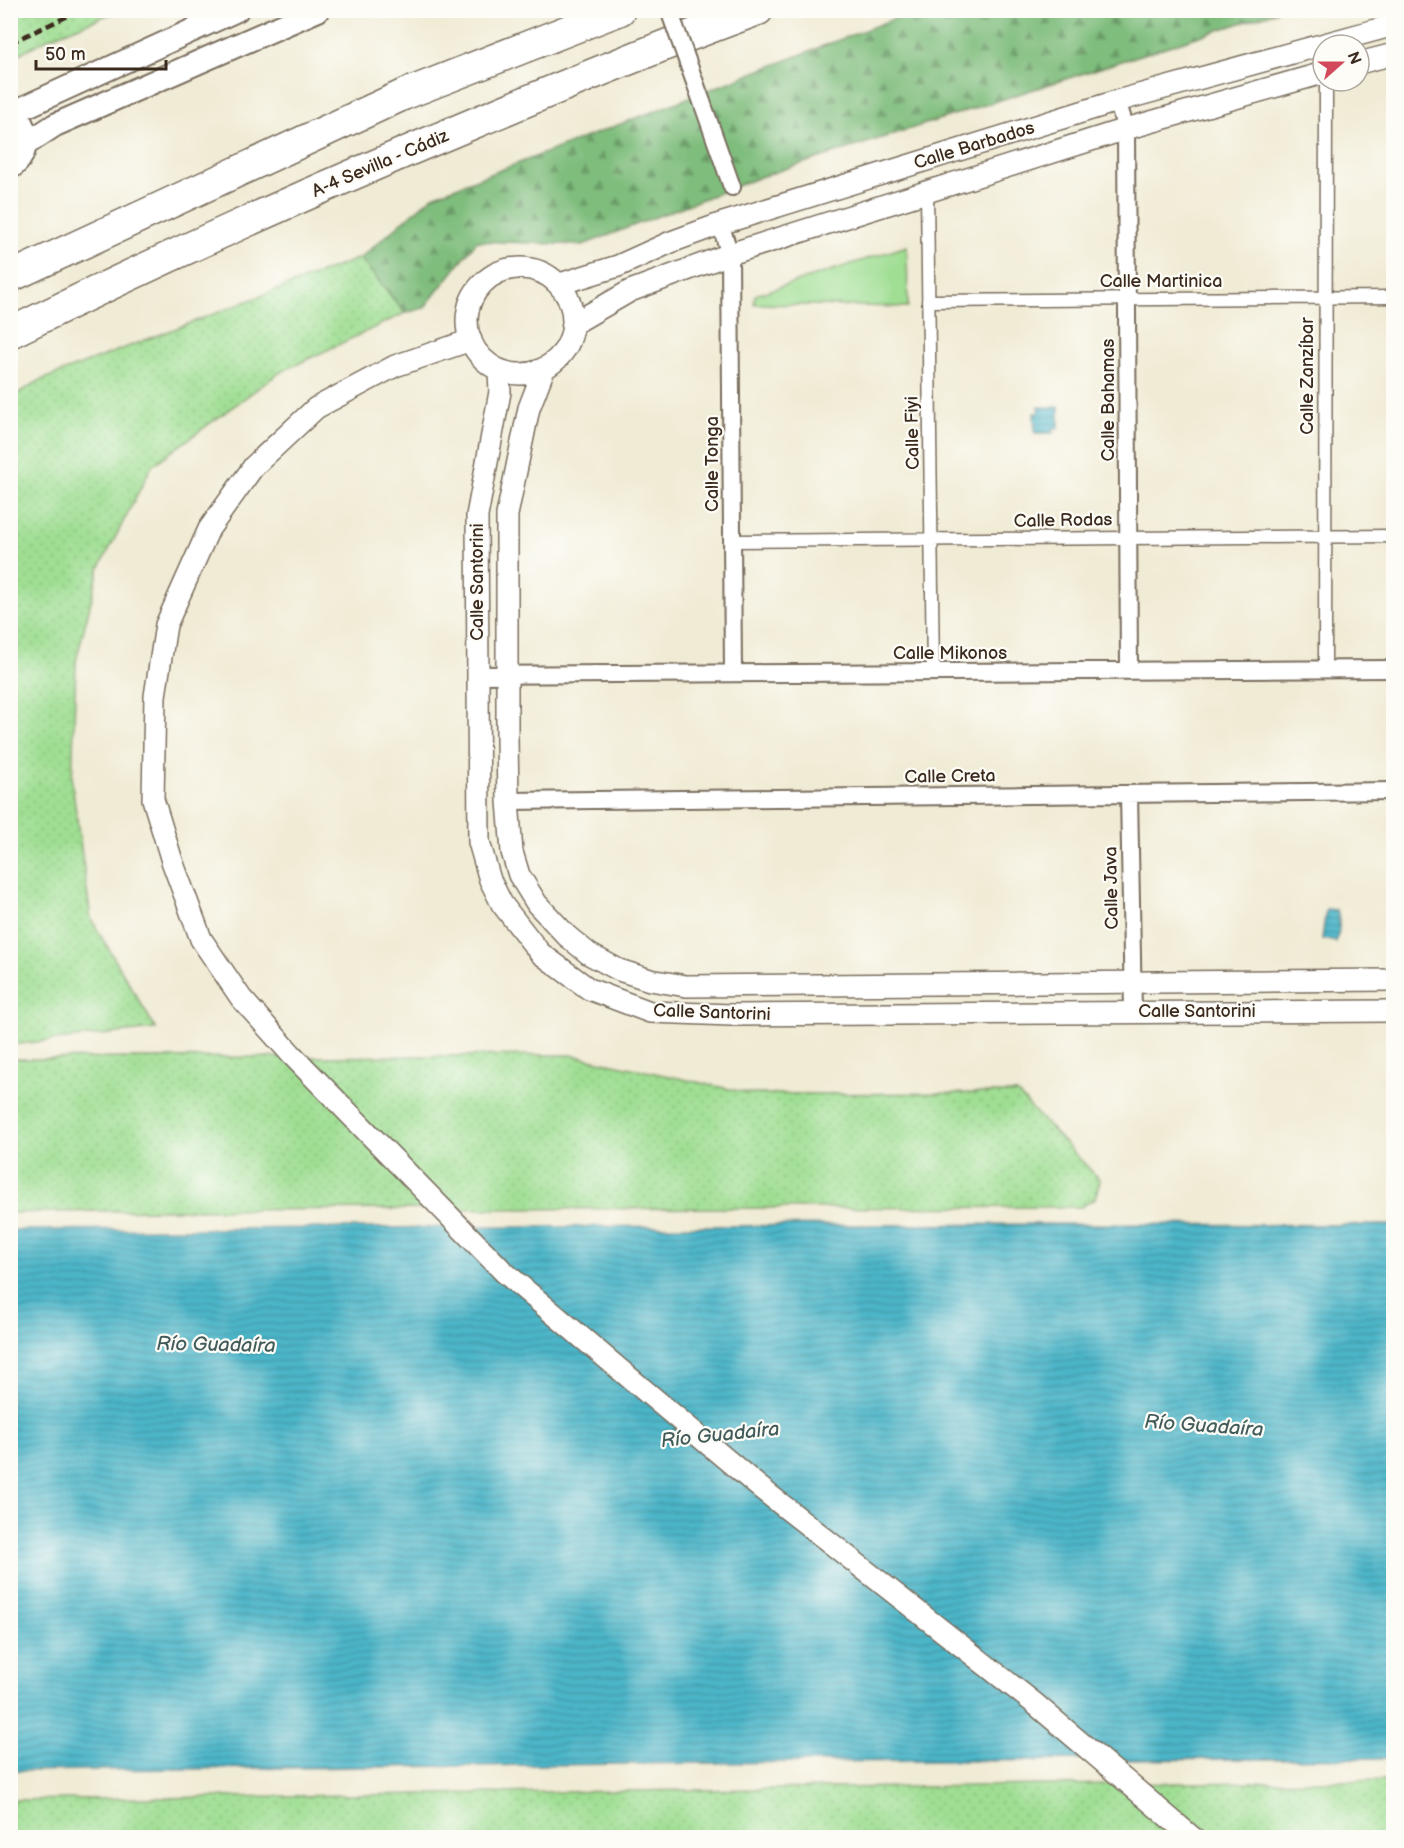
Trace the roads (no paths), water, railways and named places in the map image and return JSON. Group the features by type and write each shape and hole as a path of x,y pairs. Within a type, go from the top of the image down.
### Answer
{"highway":[{"path":"10,277 403,95 620,10"},
{"name":"A-4 Sevilla - Cádiz","path":"10,333 127,276 333,182 540,96 758,10"}],"main road":[{"path":"10,168 22,156 26,144 24,127 12,111 237,10"},
{"path":"26,144 55,125 318,10"}],"street":[{"path":"669,10 732,187"},
{"name":"Calle Barbados","path":"560,284 618,266 671,242 720,224 1117,101 1394,25"},
{"path":"1371,60 1394,54"},
{"name":"Calle Barbados","path":"573,324 630,291 730,254 1126,129 1311,76"},
{"name":"Calle Zanzíbar","path":"1325,670 1326,93"},
{"name":"Calle Bahamas","path":"1117,101 1126,129 1129,671"},
{"name":"Calle Fiyi","path":"927,192 933,673"},
{"name":"Calle Tonga","path":"720,224 730,254 733,673"},
{"path":"509,268 527,268 545,273 560,284 570,300 574,316 573,324 573,332 567,347 557,360 544,369 528,374 512,374 494,368 480,356 471,340 467,322 469,304 478,288 492,275 509,268"},
{"name":"Calle Martinica","path":"928,301 1394,297"},
{"path":"471,340 395,366 316,408 254,466 209,530 166,625 155,696 153,799 172,861 201,939 248,1006 305,1069 504,1272 758,1486 1034,1703 1190,1835"},
{"name":"Calle Santorini","path":"499,369 500,392 477,516 478,842 490,880 502,904 540,953 589,989 650,1012 730,1015 1394,1011"},
{"name":"Calle Santorini","path":"544,369 529,408 507,515 508,801 512,852 519,875 537,904 567,936 589,954 619,970 650,980 686,986 1394,980"},
{"name":"Calle Rodas","path":"732,541 1394,536"},
{"name":"Calle Mikonos","path":"477,675 1394,669"},
{"name":"Calle Creta","path":"508,801 1394,791"},
{"name":"Calle Java","path":"1129,794 1133,1012"}],"water":[{"path":"1039,407 1059,407 1059,428 1053,428 1053,433 1035,433 1034,413 1039,413"},
{"path":"1326,909 1337,910 1339,926 1336,942 1322,939"},
{"name":"Río Guadaíra","path":"1043,1224 1393,1225 1393,1758 11,1771 10,1230"}],"railway":[{"path":"10,43 81,10"}]}
